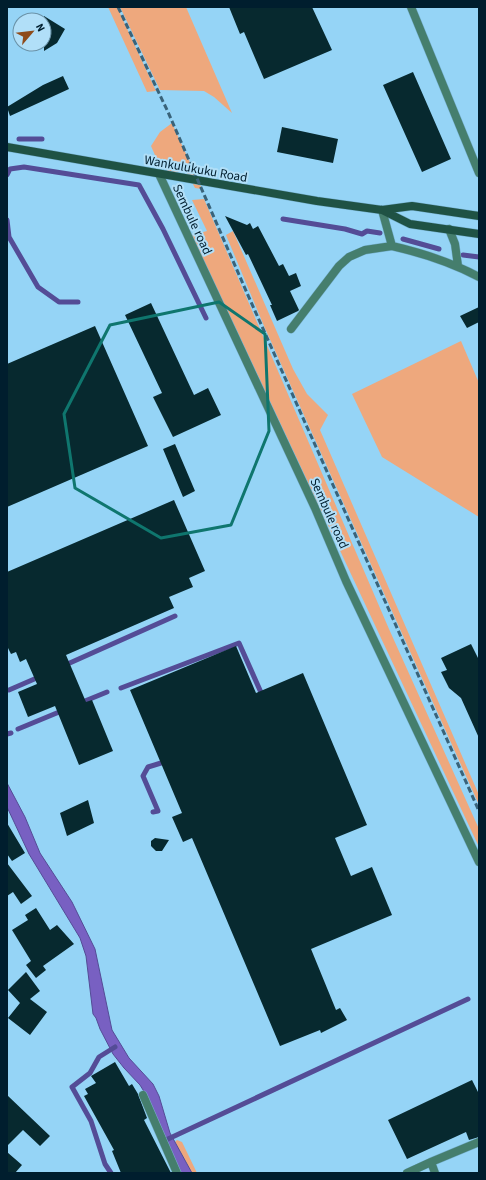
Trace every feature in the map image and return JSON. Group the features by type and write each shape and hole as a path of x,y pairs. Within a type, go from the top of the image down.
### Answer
{"main road":[{"name":"Wankulukuku Road","path":"7,147 317,201 382,210 412,206 479,216"},
{"name":"Wankulukuku Road","path":"382,210 410,224 479,234"}],"street":[{"path":"412,7 479,173"},
{"name":"Sembule road","path":"160,174 315,508 346,581 479,862"},
{"path":"382,210 392,246"},
{"path":"449,229 455,244 458,266"},
{"path":"290,329 339,266 349,257 365,250 392,246 418,252 458,266 479,277"},
{"path":"143,1095 177,1173"},
{"path":"407,1173 479,1142"},
{"path":"431,1162 435,1173"}],"highlighted area":[{"path":"219,302 265,334 269,431 231,525 161,538 75,488 64,414 110,325"}],"shaded area":[{"path":"108,7 117,7 156,91 147,92"},
{"path":"120,7 186,7 232,113 214,97 204,91 160,90"},
{"path":"172,123 202,189 195,188 186,171 170,173 158,162 151,146 160,132"},
{"path":"204,199 389,629 479,829 479,847 192,235 207,231 192,200"},
{"path":"233,231 293,369 307,394 328,415 320,430 479,795 479,805 264,326 226,235"},
{"path":"461,341 479,383 479,517 382,457 352,394"},
{"path":"7,783 25,817 40,853 72,902 95,949 112,1030 129,1058 153,1084 159,1096 170,1133 192,1173 180,1173 148,1098 140,1085 113,1054 100,1029 93,1014 86,956 80,938 29,854 7,807"},
{"path":"177,1140 182,1142 197,1173 192,1173 175,1142"}],"building":[{"path":"229,7 312,7 332,50 264,79 244,32 240,34"},
{"path":"52,21 65,29 57,43 52,46"},
{"path":"413,72 451,159 422,172 383,85"},
{"path":"63,76 69,89 10,116 7,107 43,85"},
{"path":"282,127 338,139 333,163 277,152"},
{"path":"225,216 247,225 250,223 253,229 258,226 279,266 283,264 289,276 296,273 301,286 290,291 299,310 298,311 277,321 270,305 272,305 248,254 246,255"},
{"path":"151,303 194,395 208,388 221,415 173,437 153,397 162,393 125,315"},
{"path":"479,307 479,322 467,328 460,316"},
{"path":"95,326 148,446 7,507 7,364"},
{"path":"175,444 195,491 183,497 163,449"},
{"path":"174,500 205,571 189,578 193,587 169,597 174,608 66,655 86,702 92,700 113,751 79,765 55,706 28,717 18,692 37,684 26,659 20,662 16,652 11,654 7,646 7,572"},
{"path":"471,644 479,660 479,738 461,698 449,688 441,672 447,670 441,658"},
{"path":"236,646 256,693 303,673 367,825 335,838 351,876 372,867 392,915 311,949 336,1010 340,1008 347,1020 321,1033 320,1030 280,1046 192,838 183,842 172,817 182,813 130,690"},
{"path":"88,800 94,823 67,836 60,813"},
{"path":"7,823 25,853 12,861 7,854"},
{"path":"155,838 169,840 162,851 156,851 151,846 151,841"},
{"path":"7,863 32,896 21,904 13,892 7,896"},
{"path":"36,908 50,930 57,925 74,944 43,966 46,970 36,978 26,965 31,961 12,930 28,920 25,915"},
{"path":"26,972 40,991 30,999 47,1012 30,1035 8,1018 20,1003 8,990"},
{"path":"115,1062 129,1086 132,1084 138,1094 147,1118 144,1120 171,1173 121,1173 112,1151 114,1150 84,1096 88,1094 85,1089 96,1083 91,1076"},
{"path":"472,1080 479,1094 479,1137 469,1140 466,1132 407,1159 388,1120"},
{"path":"7,1095 50,1136 40,1146 23,1130 7,1146"},
{"path":"7,1152 22,1165 15,1173 7,1173"}],"waterway":[{"path":"19,139 42,139"},
{"path":"7,175 10,169 24,167 139,185 163,229 206,318"},
{"path":"283,219 345,229 362,234 367,231 380,233"},
{"path":"7,220 9,237 38,287 59,302 78,302"},
{"path":"403,239 439,249"},
{"path":"463,255 479,257"},
{"path":"63,666 175,616"},
{"path":"121,688 239,643 263,697"},
{"path":"9,690 39,677"},
{"path":"80,703 107,692"},
{"path":"18,729 64,710"},
{"path":"7,734 11,733"},
{"path":"153,812 158,811 143,776 148,767 161,763"},
{"path":"168,1139 468,999"},
{"path":"111,1173 105,1164 91,1121 72,1087 90,1073 99,1057 115,1047"}],"railway":[{"path":"118,7 168,112 247,293 479,811"}]}
